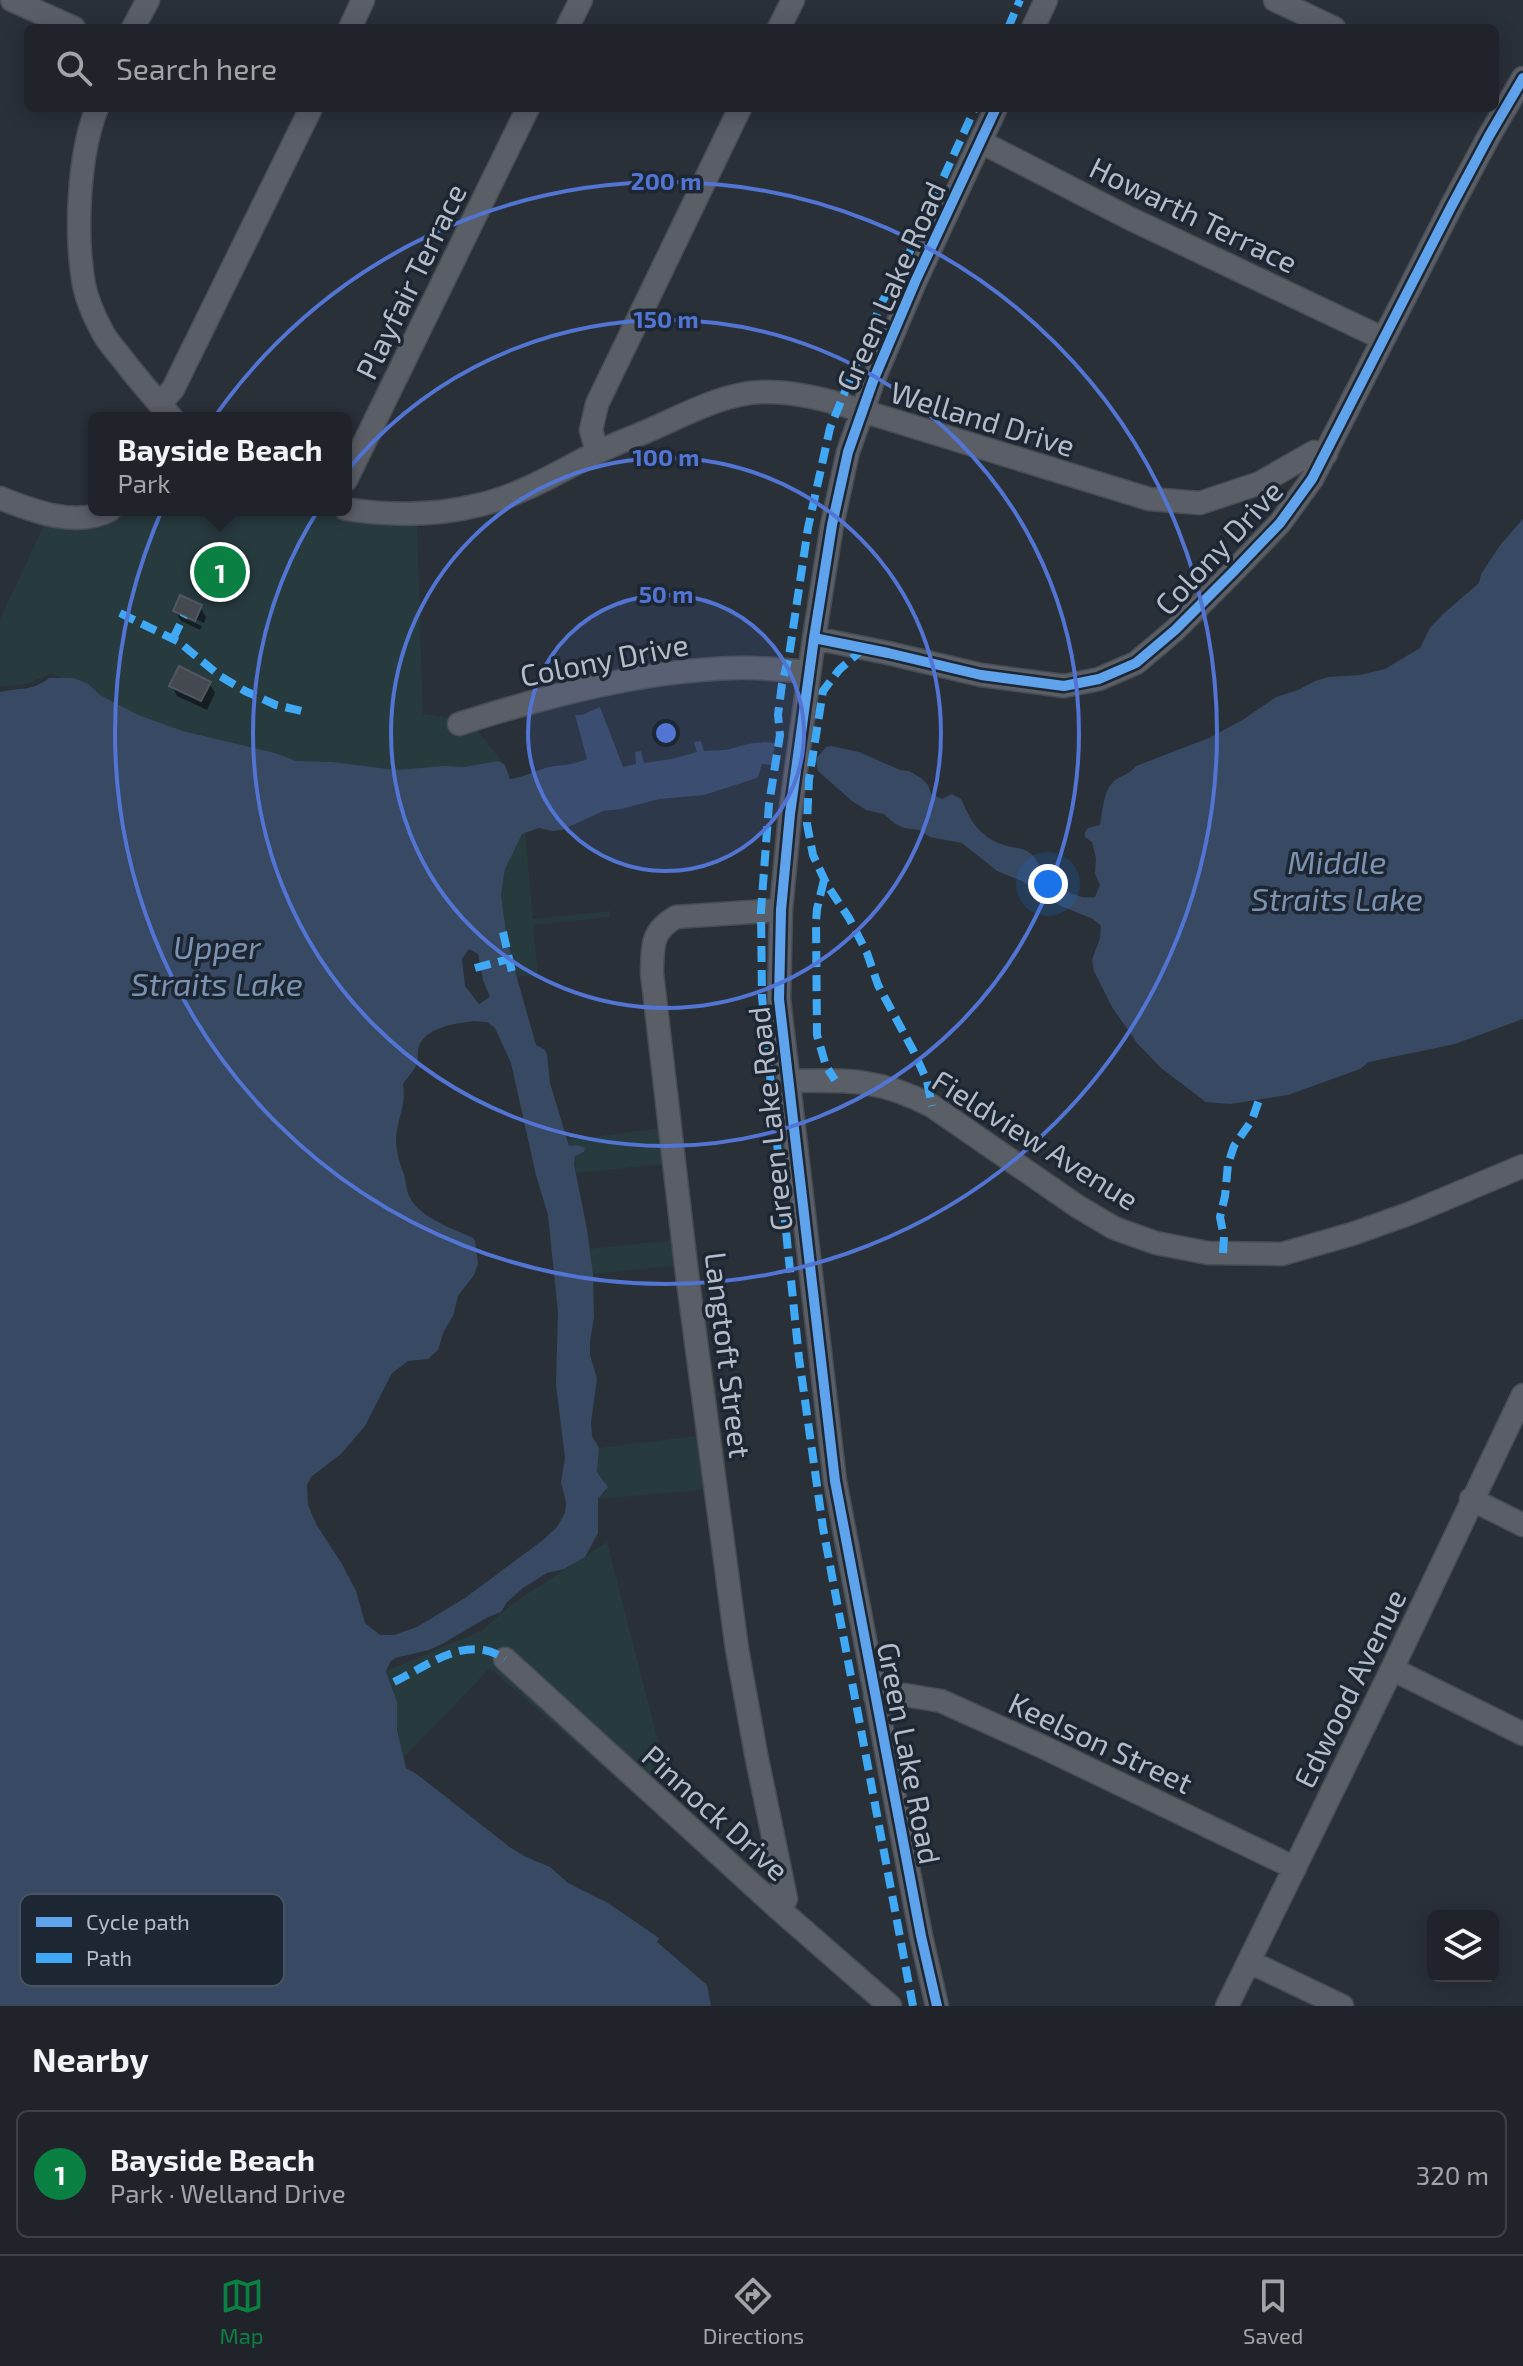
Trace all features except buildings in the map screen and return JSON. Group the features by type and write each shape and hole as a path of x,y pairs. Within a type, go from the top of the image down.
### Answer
{"street":[{"path":"12,0 65,24"},
{"path":"135,24 148,0"},
{"path":"352,24 363,0"},
{"path":"569,24 581,0"},
{"path":"781,24 793,0"},
{"path":"1035,24 1046,0"},
{"path":"1275,0 1326,24"},
{"name":"Colony Drive","path":"1500,106 1523,78"},
{"path":"96,112 80,200 80,245 85,288 103,333 166,411"},
{"path":"166,411 173,389 309,112"},
{"name":"Playfair Terrace","path":"352,468 526,112"},
{"path":"597,452 591,430 597,404 738,112"},
{"name":"Green Lake Road","path":"937,2006 835,1481 779,999 781,910 809,672 832,525 848,452 873,381 915,282 994,112"},
{"name":"Colony Drive","path":"814,638 981,675 1064,686 1099,679 1136,663 1175,630 1280,523 1312,479 1497,112"},
{"name":"Howarth Terrace","path":"981,142 1129,218 1382,338"},
{"name":"Welland Drive","path":"352,510 376,514 427,514 481,505 540,484 597,452 691,412 739,395 762,392 825,400 1149,499 1200,503 1260,483 1314,452 1326,454"},
{"path":"0,498 29,510 61,517 98,516"},
{"name":"Colony Drive","path":"459,724 525,703 690,670 737,668 809,672"},
{"name":"Langtoft Street","path":"779,1909 786,1899 735,1635 687,1274 652,973 653,943 657,932 676,917 781,910"},
{"name":"Fieldview Avenue","path":"788,1081 846,1080 883,1085 911,1095 1114,1228 1156,1243 1208,1253 1282,1254 1397,1218 1523,1166"},
{"name":"Edwood Avenue","path":"1227,2006 1523,1395"},
{"path":"1471,1499 1523,1525"},
{"name":"Pinnock Drive","path":"505,1659 890,2006"},
{"path":"1392,1669 1523,1734"},
{"name":"Keelson Street","path":"875,1696 905,1695 941,1701 1295,1868"},
{"path":"1250,1962 1342,2006"}],"green space":[{"path":"114,516 346,516 379,523 417,525 423,714 470,721 505,765 376,772 236,767 52,673 27,684 0,687 0,619 45,523 107,520"},
{"path":"525,832 533,919 610,911 610,917 533,925 538,975 516,977 501,895 505,869 516,842"},
{"path":"662,1128 666,1164 576,1173 575,1156 568,1140"},
{"path":"677,1240 679,1265 593,1274 588,1249"},
{"path":"704,1435 712,1489 598,1499 606,1492 604,1479 597,1472 599,1448"},
{"path":"607,1542 663,1761 634,1794 490,1668 403,1758 386,1671 481,1631 515,1602"}],"water":[{"name":"Middle Straits Lake","path":"1523,519 1523,1019 1455,1044 1369,1062 1360,1069 1288,1095 1230,1104 1206,1102 1161,1068 1137,1043 1112,1007 1094,971 1092,960 1101,926 1093,919 1061,906 1022,881 997,871 962,843 930,837 919,830 894,823 884,814 866,810 818,771 816,759 826,747 831,746 859,752 909,771 928,785 931,794 942,799 952,794 961,799 973,822 984,834 998,843 1029,852 1058,886 1073,894 1095,897 1100,885 1095,874 1096,858 1092,842 1085,837 1085,832 1100,825 1106,796 1114,781 1136,766 1209,738 1276,697 1328,677 1360,675 1385,669 1420,648 1430,628 1479,583 1481,574 1501,544"},
{"name":"Upper Straits Lake","path":"49,678 74,678 138,715 183,731 296,761 396,770 464,767 498,761 505,765 510,779 587,759 575,715 600,707 623,767 636,764 635,752 641,751 644,763 697,752 694,742 701,741 704,751 775,743 772,765 762,764 758,777 754,779 704,795 659,799 603,811 562,830 539,828 522,834 505,869 501,895 506,931 536,1045 547,1054 550,1083 569,1146 585,1148 584,1152 575,1156 574,1164 593,1274 594,1317 590,1355 597,1379 591,1422 592,1436 599,1448 597,1472 608,1487 598,1499 598,1533 585,1557 564,1569 547,1573 523,1588 501,1612 442,1644 395,1658 386,1672 397,1702 397,1730 406,1768 511,1848 550,1867 568,1883 608,1903 659,1938 657,1942 707,1985 711,2006 0,2006 0,692 31,687","holes":["469,949 478,954 490,997 479,1004 465,986 462,959","474,1021 487,1022 495,1028 511,1063 548,1215 558,1312 556,1385 565,1458 561,1482 565,1513 557,1527 543,1540 465,1598 417,1627 394,1635 380,1635 365,1623 356,1591 316,1524 308,1505 307,1485 311,1477 341,1454 365,1426 392,1373 408,1361 428,1359 438,1350 458,1296 474,1275 478,1264 475,1241 436,1221 412,1201 398,1157 396,1139 404,1098 403,1084 416,1066 421,1042 441,1028"]}],"marked path":[{"path":"1010,24 1020,0"},
{"path":"913,2006 823,1528 799,1358 762,997 761,911 769,804 780,735 778,715 782,684 808,528 830,428 882,302 905,262 973,112"},
{"path":"120,613 179,642 220,676 245,691 276,705 306,712"},
{"path":"173,639 184,616"},
{"path":"864,648 839,670 823,691 809,779 807,824 813,855 867,953 878,985 914,1052 927,1081 932,1106"},
{"path":"824,880 816,922 817,1035 826,1066 835,1080"},
{"path":"503,932 512,972"},
{"path":"475,968 509,959"},
{"path":"1223,1253 1220,1217 1228,1164 1234,1146 1252,1120 1259,1100"},
{"path":"394,1682 435,1660 463,1650 477,1649 505,1659"}],"cycle path":[{"path":"814,638 981,675 1064,686 1099,679 1136,663 1175,630 1280,523 1312,479 1450,209 1523,78"},
{"path":"937,2006 835,1481 779,999 781,910 790,814 814,638 832,525 848,452 873,381 915,282 994,112"}],"place":[{"name":"Bayside Beach","path":"220,572"}]}
